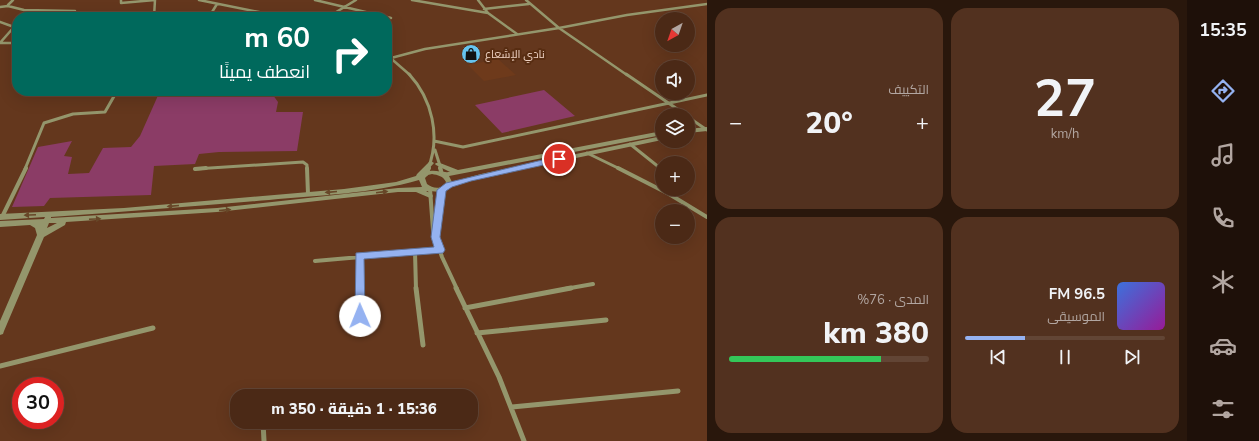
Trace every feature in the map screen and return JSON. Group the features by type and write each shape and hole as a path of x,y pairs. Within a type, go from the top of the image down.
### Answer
{"street":[{"path":"0,8 8,5 13,0"},
{"path":"121,0 121,3 155,0 155,12"},
{"path":"199,0 257,12"},
{"path":"213,3 219,0"},
{"path":"315,0 366,12"},
{"path":"337,12 356,0"},
{"path":"412,0 488,13"},
{"path":"478,0 488,13 517,34"},
{"path":"526,0 559,28 676,108"},
{"path":"213,12 217,4"},
{"path":"484,9 529,4"},
{"path":"392,58 425,48 559,28 627,15 707,4"},
{"path":"8,5 21,10 75,11"},
{"path":"0,22 12,26"},
{"path":"0,43 12,29"},
{"path":"0,43 12,43"},
{"path":"392,59 420,87 431,108 435,163 448,180 449,185"},
{"path":"1,219 22,178 44,123 72,114 105,112 114,96"},
{"path":"434,143 463,147 707,96"},
{"path":"695,121 706,129"},
{"path":"695,130 706,129"},
{"path":"1,219 48,218 344,191 411,180 432,172 443,175 655,134"},
{"path":"1,219 32,222 48,218 70,220 217,210 413,189 430,192 442,190 449,185 481,176 587,152 655,139"},
{"path":"434,143 435,163 425,175 422,183 430,192 432,200 433,230 440,250 476,333 499,377 512,407 524,441"},
{"path":"630,144 655,164"},
{"path":"587,152 614,168 669,194 707,217"},
{"path":"195,169 302,162 307,165 308,194"},
{"path":"435,163 458,172"},
{"path":"411,180 435,163"},
{"path":"436,237 442,190"},
{"path":"0,331 48,218"},
{"path":"41,235 70,220"},
{"path":"32,222 38,227 41,235"},
{"path":"315,261 440,250"},
{"path":"415,252 416,287 423,345"},
{"path":"359,256 360,316"},
{"path":"465,308 593,284"},
{"path":"476,333 606,320"},
{"path":"0,366 153,328"},
{"path":"512,407 678,391"},
{"path":"263,429 264,441"}],"shaded area":[{"path":"498,59 516,75 484,81 468,65"},
{"path":"544,90 575,116 502,133 475,105"},
{"path":"158,96 274,96 278,102 276,112 303,112 297,151 219,152 199,154 195,164 154,166 151,195 50,198 44,206 12,207 38,147 72,141 64,156 72,157 68,174 89,173 103,148 131,147 140,136"}],"place":[{"name":"نادي الإشعاع","path":"471,54"}],"route":[{"path":"360,316 359,256 440,250 436,237 439,201 442,190 449,185 470,178 559,159"}]}
